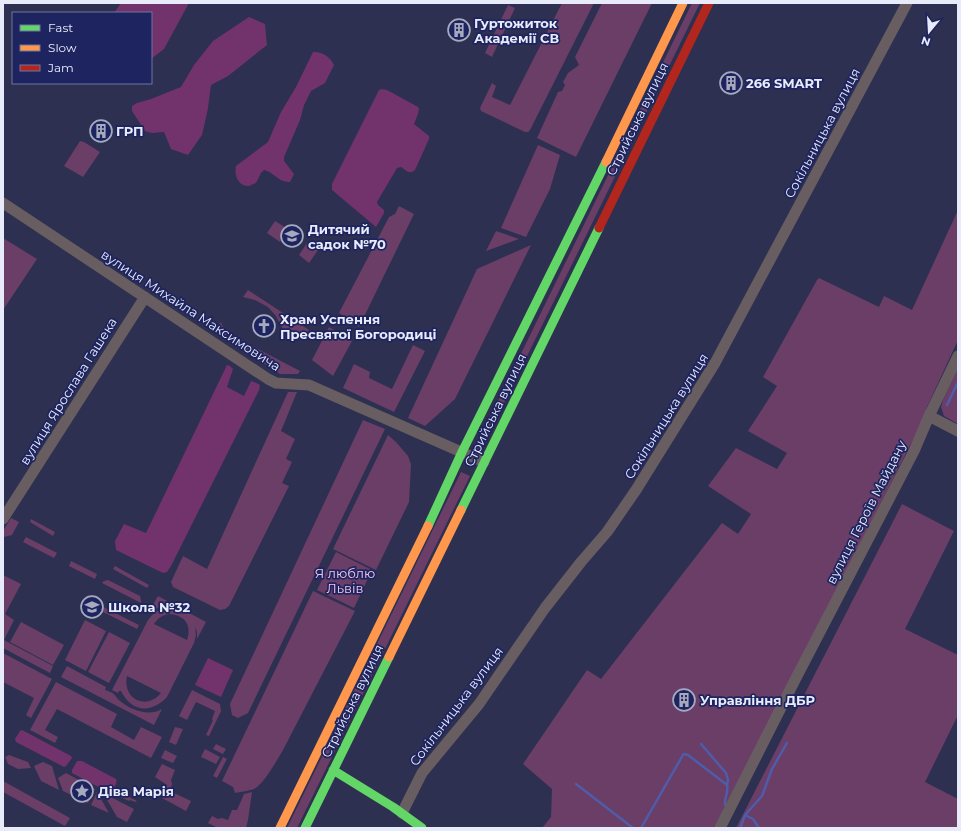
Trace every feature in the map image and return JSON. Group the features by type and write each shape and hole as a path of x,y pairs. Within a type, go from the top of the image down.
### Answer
{"main road":[{"name":"Стрийська вулиця","path":"280,828 438,505 462,452 684,3"},
{"name":"Стрийська вулиця","path":"305,828 709,3"},
{"path":"333,770 364,788 422,828"}],"street":[{"name":"Сокільницька вулиця","path":"402,813 422,773 478,704 545,608 607,532 636,490 716,363 908,3"},
{"name":"вулиця Михайла Максимовича","path":"3,203 268,379 276,383 309,385 484,462"},
{"name":"вулиця Ярослава Гашека","path":"3,519 144,297"},
{"name":"вулиця Героїв Майдану","path":"720,828 914,451 958,356"},
{"path":"929,416 958,431"}],"green space":[{"path":"562,3 594,3 530,130 525,132 481,111 480,108 492,83 496,86 492,97 510,105"},
{"path":"602,3 652,3 576,157 537,138 558,92 562,91 565,85 563,82 568,73 579,65 575,57"},
{"path":"692,3 700,3 482,448 477,449 476,446"},
{"path":"508,5 515,8 492,57 485,53"},
{"path":"80,141 100,152 83,177 64,166"},
{"path":"538,145 560,155 550,189 526,237 501,228"},
{"path":"399,206 414,214 359,327 339,313 389,217 395,214"},
{"path":"958,210 958,340 926,409 928,410 716,828 542,828 551,817 552,789 523,764 587,670 601,679 722,523 738,534 751,514 708,486 736,448 777,469 787,453 748,431 777,386 763,377 817,280 819,278 879,307 884,296 912,310"},
{"path":"275,221 288,229 280,242 267,233"},
{"path":"496,231 519,239 486,251"},
{"path":"3,238 37,259 3,310"},
{"path":"307,243 318,250 309,263 299,255"},
{"path":"531,245 455,399 425,426 408,418 477,269"},
{"path":"248,290 309,330 303,340 283,329 276,316 268,307 255,300 243,297"},
{"path":"221,322 226,331 241,342 256,348 300,371 298,374 280,374 215,331"},
{"path":"329,327 352,341 333,376 312,360"},
{"path":"413,345 425,351 394,412 343,388 354,364 370,372 369,378 392,389"},
{"path":"958,368 958,424 944,416 941,407"},
{"path":"288,392 297,392 281,431 295,439 286,459 292,462 282,483 289,486 229,606 220,610 173,587 171,582 183,556 207,569"},
{"path":"363,420 385,429 248,713 238,718 232,715 230,704"},
{"path":"388,435 408,456 411,464 409,502 376,570 333,549"},
{"path":"461,472 470,476 297,828 287,828"},
{"path":"902,504 954,531 905,629 958,655 958,715 925,782 958,799 958,828 736,828"},
{"path":"11,518 19,522 12,535 3,538 3,531"},
{"path":"31,519 55,532 53,536 30,522"},
{"path":"26,537 57,553 54,558 23,542"},
{"name":"Я люблю Львів","path":"336,552 372,570 354,608 317,590"},
{"path":"71,561 97,574 95,579 69,566"},
{"path":"115,566 149,585 147,588 113,569"},
{"path":"3,575 21,584 5,614 14,620 4,640 53,666 50,673 3,648"},
{"path":"108,580 140,596 141,603 102,583"},
{"path":"313,591 355,611 283,750 270,771 262,782 254,789 235,793 233,787 222,781"},
{"path":"158,596 206,622 197,639 195,627 196,635 194,643 167,697 154,706 142,708 136,707 130,703 121,691 118,693 112,690 148,620 161,609 178,608 166,605 159,607 148,614","holes":["169,614 179,616 186,622 189,630 187,640 154,624 160,617","127,676 161,693 149,701 142,702 136,700 128,691 126,684"]},
{"path":"95,603 139,625 137,629 93,607"},
{"path":"85,620 106,631 86,671 65,660"},
{"path":"21,622 64,645 53,665 10,642"},
{"path":"109,632 130,643 109,683 88,672"},
{"path":"3,653 52,679 31,718 26,715 34,698 3,682"},
{"path":"67,666 106,687 105,690 113,693 120,701 135,710 152,712 162,709 154,725 61,677"},
{"path":"56,682 117,714 111,727 134,740 141,727 162,737 151,758 57,709 45,730 58,737 55,743 30,730"},
{"path":"192,690 220,704 221,711 209,736 206,735 213,720 215,711 196,702 187,720 179,716"},
{"path":"175,727 183,729 176,745 169,742"},
{"path":"216,744 226,749 223,754 213,749"},
{"path":"205,749 220,757 216,764 201,757"},
{"path":"165,750 177,756 173,763 161,758"},
{"path":"9,755 28,762 31,768 18,769 8,764 5,757"},
{"path":"223,757 227,759 217,778 213,776"},
{"path":"43,762 52,766 59,790 41,781 34,766"},
{"path":"162,764 175,770 171,780 172,784 170,791 191,801 186,811 162,798 167,785 155,777"},
{"path":"66,773 95,789 93,793 83,785 79,785 77,788 76,792 78,795 89,797 90,799 88,803 63,791 58,778"},
{"path":"3,781 70,818 65,826 3,792"},
{"path":"114,789 137,801 129,801 112,793"},
{"path":"97,792 109,813 91,805"},
{"path":"252,792 246,828 218,828 208,823 212,816 218,819 222,818 228,820 232,810 237,810 244,794"},
{"path":"103,793 134,809 127,822 117,817"}],"shaded area":[{"path":"121,3 189,3 164,49 152,58 152,12 115,12"},
{"path":"249,17 265,24 267,45 228,76 211,85 202,135 188,155 171,149 164,132 152,133 145,131 132,111 132,106 181,87 194,65 213,41"},
{"path":"313,52 319,52 325,55 331,59 334,65 325,83 311,91 284,157 284,161 294,174 290,182 283,181 264,170 256,183 249,186 242,185 236,177 236,166 268,142 281,112 296,87"},
{"path":"379,90 387,90 418,107 418,114 414,124 429,136 429,139 415,170 408,172 401,167 397,168 377,202 378,205 384,210 384,213 376,227 332,190 332,184"},
{"path":"227,365 233,369 227,387 244,396 251,381 260,385 259,390 171,566 167,572 163,573 116,550 115,541 124,524 146,533"},
{"path":"208,658 233,670 221,697 195,685"},
{"path":"22,730 71,756 72,758 64,767 16,742 15,739"},
{"path":"77,761 82,761 116,779 116,784 112,791 108,792 72,773"}],"waterway":[{"path":"947,405 958,382"},
{"path":"741,828 745,815 762,796 772,769 787,743"},
{"path":"701,744 726,773 728,780 727,785"},
{"path":"641,828 684,754 688,755 727,785 726,806"},
{"path":"576,784 633,828"},
{"path":"745,815 753,819 759,828"}],"traffic: fast":[{"path":"428,526 462,452 606,162"},
{"path":"461,510 599,228"},
{"path":"305,828 389,657"},
{"path":"333,770 393,807 422,828"}],"traffic: slow":[{"path":"606,162 683,3"},
{"path":"389,657 461,510"},
{"path":"280,828 428,526"}],"traffic: jam":[{"path":"599,228 709,3"}],"place":[{"name":"Гуртожиток Академії СВ","path":"459,30"},
{"name":"266 SMART","path":"731,83"},
{"name":"ГРП","path":"101,131"},
{"name":"Дитячий садок №70","path":"292,236"},
{"name":"Храм Успення Пресвятої Богородиці","path":"264,326"},
{"name":"Школа №32","path":"92,607"},
{"name":"Управління ДБР","path":"684,700"},
{"name":"Діва Марія","path":"82,791"}]}
